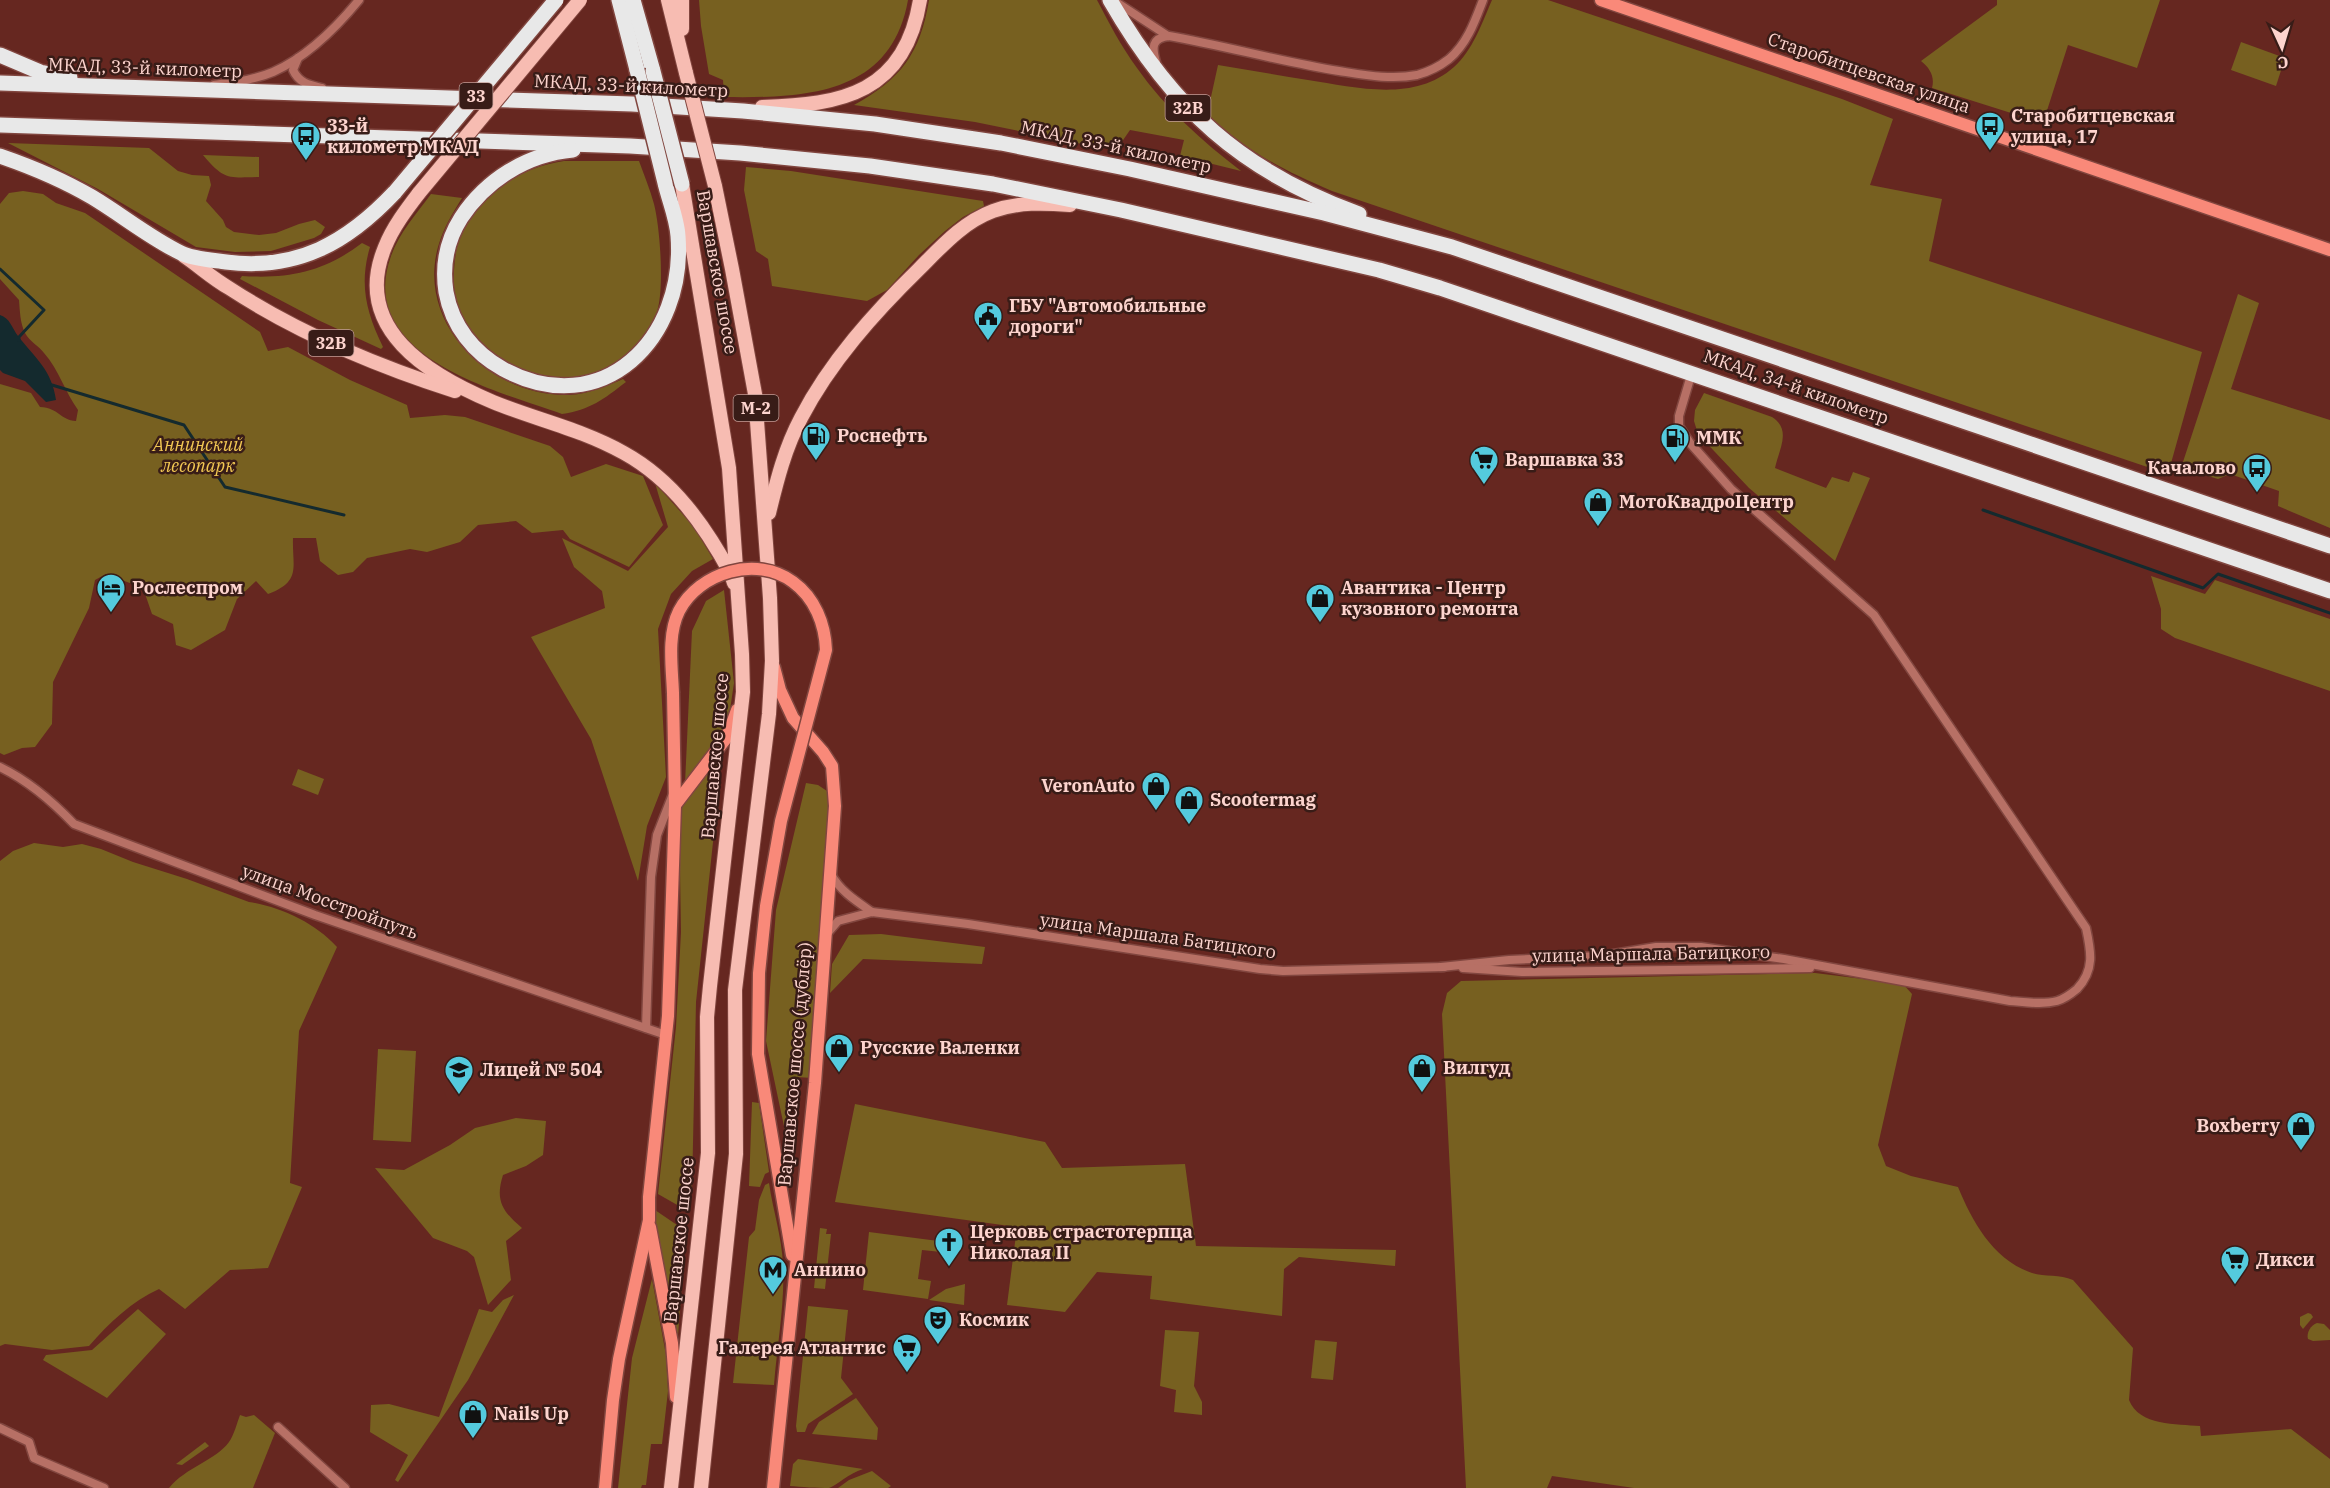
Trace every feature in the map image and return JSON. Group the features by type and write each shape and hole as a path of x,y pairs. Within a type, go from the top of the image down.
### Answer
{"highway":[{"name":"33","path":"182,254 240,264 268,264 292,260 339,241 380,209 556,0"},
{"path":"619,0 645,71 665,183 678,234 678,265 668,312 657,333 641,353 620,370 596,382 569,387 551,386 515,376 472,347 458,326 448,304 444,277 447,250 456,225 470,205 488,186 510,170 537,158 569,150 630,146"},
{"name":"Варшавское шоссе","path":"633,0 645,71 682,184"},
{"name":"32B","path":"1112,0 1142,53 1161,79 1200,120 1226,143 1267,172 1355,212 1452,247"},
{"path":"0,55 40,72 88,82 148,88"},
{"name":"МКАД, 33-й километр","path":"0,83 688,107 807,117 938,132 1063,155 1253,196"},
{"path":"0,125 630,146 740,153 870,166 993,184 1121,210"},
{"name":"32B","path":"0,156 29,166 90,196 182,254"},
{"name":"МКАД, 34-й километр","path":"1253,196 1390,229 1452,247 2330,546"},
{"name":"МКАД, 34-й километр","path":"1121,210 1379,270 1440,288 2330,591"}],"main road":[{"path":"580,0 418,193 392,232 379,266 377,286 380,305 387,326 402,346 421,364 450,382 496,403 597,439 626,454 653,473 700,521 731,574 739,602"},
{"name":"Варшавское шоссе","path":"668,0 715,186 755,394 766,523 772,661 769,714 735,990 736,1165 701,1488"},
{"path":"682,0 682,42 686,73"},
{"path":"688,107 797,106 830,102 851,95 870,85 887,71 900,55 910,38 920,0"},
{"name":"Старобитцевская улица","path":"1601,0 2330,250"},
{"name":"Варшавское шоссе","path":"671,1488 708,1153 707,1017 743,692 729,468 682,184"},
{"path":"766,523 778,476 790,442 802,417 835,363 896,292 953,236 972,222 1009,206 1047,203 1121,210"},
{"path":"678,234 707,326"},
{"name":"32B","path":"182,254 228,288 279,317 348,351 423,381 496,403"},
{"path":"676,1444 676,1382 672,1343 649,1220 649,1197 666,1035 675,805 673,630 679,611 694,591 714,577 734,571 754,569 776,572 794,582 807,596 819,615 825,635 826,650 781,821 766,906 759,974 758,1054 788,1219 795,1276"},
{"name":"Варшавское шоссе (дублёр)","path":"772,661 780,690 793,718 823,752 832,766 835,806 815,1083 772,1488"},
{"path":"675,805 727,737 743,692"},
{"path":"605,1488 619,1359 649,1220"}],"street":[{"path":"174,89 248,80 274,71 329,33 359,0"},
{"path":"1112,0 1169,36 1293,64 1373,77 1398,77 1426,72 1450,58 1471,29 1483,0"},
{"path":"1161,79 1153,45 1159,37 1169,36"},
{"path":"300,55 293,70 297,78 306,84 332,91 369,95"},
{"name":"улица Маршала Батицкого","path":"826,935 838,921 872,912 1283,971 1441,967 1509,960 1602,956 1677,946 1722,949 1784,959 2010,1001 2041,1003 2058,1001 2072,994 2083,982 2091,968 2092,953 2086,928 1874,615 1731,489 1690,443 1679,426 1679,416 1692,372"},
{"name":"улица Мосстройпуть","path":"0,767 59,809 74,824 326,919 666,1035"},
{"path":"646,1028 653,861 662,818 675,788"},
{"name":"улица Маршала Батицкого","path":"831,874 835,882 851,898 872,912"},
{"name":"улица Маршала Батицкого","path":"1441,967 1522,972 1825,968"},
{"path":"278,1427 345,1488"},
{"path":"0,1428 29,1442 34,1458 104,1488"}],"green space":[{"path":"699,0 908,0 898,32 883,56 863,73 840,85 813,92 784,96 724,97 723,80 709,74"},
{"path":"929,0 1097,0 1126,51 1148,83 1198,136 1241,171 1180,156 1184,140 1130,130 1119,146 1097,147 975,122 854,105 884,85 906,63 920,36"},
{"path":"1492,0 1548,0 1842,99 1893,119 1870,185 1942,199 1929,261 2202,352 2168,474 1332,191 1266,159 1236,139 1207,115 1218,65 1345,86 1384,90 1421,85 1438,78 1454,67 1467,53"},
{"path":"1997,0 2160,0 2137,68 2068,45 2043,123 1932,88 1931,73 1921,61 1997,5"},
{"path":"2241,42 2285,58 2276,86 2231,70"},
{"path":"8,143 149,148 178,171 209,176 211,185 206,201 223,220 226,227 234,232 259,235 276,233 315,220 325,227 321,234 314,238 271,251 235,252 196,247 98,189"},
{"path":"203,155 259,157 259,177 227,176 216,169"},
{"path":"564,161 639,161 656,214 661,271 658,308 642,340 626,356 606,369 576,379 546,377 524,371 504,361 472,332 461,313 455,292 454,270 457,247 462,231 475,213 495,191 507,182 533,169"},
{"path":"746,167 791,171 983,201 984,206 963,217 945,231 887,290 867,301 772,286 768,259 756,251 744,190"},
{"name":"Аннинский лесопарк","path":"23,191 43,194 56,203 85,213 260,332 268,351 288,347 350,380 407,405 410,418 445,415 465,417 550,446 563,457 571,477 606,464 643,476 663,525 629,567 570,539 563,530 532,533 516,521 478,525 460,542 427,552 410,549 367,558 353,572 338,575 320,561 316,538 293,538 293,572 286,584 268,594 256,581 237,599 225,630 191,650 176,645 173,624 152,614 143,588 106,574 95,580 89,608 53,682 52,724 35,747 22,748 4,755 0,753 0,384 31,393 40,407 51,409 66,419 76,421 78,410 49,360 25,333 19,300 0,279 0,204 9,193"},
{"path":"431,194 462,198 440,240 434,276 439,304 450,330 467,352 489,371 514,384 542,393 570,395 584,393 623,379 626,382 596,403 581,410 562,414 469,380 438,364 411,344 393,320 385,291 394,248"},
{"path":"362,243 370,247 365,273 366,298 372,322 383,347 381,349 318,320 240,279 242,276 291,275 305,272 334,261"},
{"path":"2238,294 2259,303 2231,389 2330,420 2330,528 2278,506 2279,491 2230,474 2218,479 2181,468"},
{"path":"1704,393 1772,417 1778,422 1783,434 1775,468 1826,488 1832,477 1849,482 1853,472 1870,478 1835,561 1749,488 1698,434 1694,421 1695,410"},
{"path":"655,483 694,527 713,559 692,571 671,594 658,629 666,777 647,826 638,881 591,739 531,637 605,608 602,591 574,567 562,538 628,571 668,527"},
{"path":"2151,576 2205,594 2215,580 2330,619 2330,691 2175,638 2161,629 2161,609"},
{"path":"724,590 734,683 728,723 685,784 692,631 706,601"},
{"path":"715,763 721,767 696,1002 692,1190 683,1189 681,1206 679,1206 658,1194 676,1027 681,932 679,809"},
{"path":"298,769 324,779 318,795 292,785"},
{"path":"806,783 818,785 830,793 829,825 812,1078 797,1077 795,1087 790,1089 785,1131 766,1041 776,910"},
{"path":"34,843 63,847 82,844 101,849 249,902 285,912 308,924 337,947 299,1031 290,1183 302,1187 268,1268 230,1270 185,1309 159,1289 121,1313 89,1346 52,1350 5,1344 0,1346 0,861 13,851"},
{"path":"881,934 985,947 982,964 863,959 830,993 832,964 849,935"},
{"path":"1815,973 1903,984 1912,994 1878,1145 1886,1166 1911,1176 1958,1187 1977,1226 2006,1259 2032,1273 2073,1280 2133,1348 2129,1400 2141,1415 2170,1424 2200,1426 2201,1436 2291,1429 2330,1459 2330,1488 1634,1488 1552,1476 1547,1488 1466,1488 1442,1014 1447,993 1461,981"},
{"path":"378,1049 416,1051 411,1142 373,1140"},
{"path":"752,1102 759,1103 769,1172 765,1174 760,1187 749,1186"},
{"path":"855,1104 1045,1142 1062,1168 1185,1164 1196,1246 1396,1250 1395,1266 1299,1257 1284,1269 1282,1316 1150,1299 1152,1276 1097,1272 1065,1312 1007,1305 1017,1227 835,1202"},
{"path":"516,1118 546,1121 543,1155 526,1166 503,1175 500,1191 502,1205 509,1216 522,1228 506,1241 511,1280 488,1305 474,1257 467,1251 433,1238 375,1168 404,1170 450,1145 475,1128"},
{"path":"769,1183 783,1265 782,1310 774,1385 733,1383 749,1237 755,1230 759,1200 765,1185"},
{"path":"655,1210 677,1225 671,1279 682,1281 678,1336 654,1220"},
{"path":"820,1228 827,1229 826,1234 831,1234 825,1289 814,1288"},
{"path":"869,1232 946,1242 945,1245 952,1248 951,1253 922,1250 918,1279 931,1281 928,1299 863,1290"},
{"path":"652,1279 666,1355 668,1391 662,1444 651,1444 646,1485 642,1485 641,1488 618,1488 632,1358"},
{"path":"965,1284 964,1305 929,1300 946,1289"},
{"path":"514,1295 468,1380 398,1482 395,1480 408,1455 370,1432 371,1405 389,1404 439,1417 479,1309 492,1312 503,1300"},
{"path":"808,1306 848,1310 841,1378 853,1394 808,1424 805,1432 797,1432 796,1426"},
{"path":"138,1309 166,1334 107,1398 43,1360 46,1355 92,1350"},
{"path":"2308,1313 2313,1317 2303,1329 2300,1325 2300,1317"},
{"path":"2317,1323 2324,1324 2330,1330 2330,1340 2308,1339 2310,1330"},
{"path":"1165,1330 1199,1332 1194,1386 1202,1402 1202,1415 1174,1412 1176,1390 1160,1386"},
{"path":"1315,1340 1337,1342 1333,1380 1311,1378"},
{"path":"856,1398 878,1428 877,1440 812,1434 819,1422"},
{"path":"240,1415 246,1417 254,1415 275,1433 253,1488 169,1488 223,1449 232,1436"},
{"path":"205,1442 209,1446 182,1465 176,1464"},
{"path":"798,1459 863,1469 829,1488 790,1486 793,1464"},
{"path":"872,1471 891,1486 888,1488 838,1488 849,1480"}],"water":[{"path":"0,315 9,321 47,372 56,400 46,402 25,381 0,370"}],"waterway":[{"path":"0,269 44,310 19,337 19,340"},
{"path":"52,385 184,425 225,487 344,515"},
{"path":"1983,510 2203,588 2218,574 2330,613"}],"place":[{"name":"Старобитцевская улица, 17","path":"1990,152"},
{"name":"33-й километр МКАД","path":"306,162"},
{"name":"ГБУ \"Автомобильные дороги\"","path":"988,342"},
{"name":"Роснефть","path":"816,462"},
{"name":"ММК","path":"1675,464"},
{"name":"Варшавка 33","path":"1484,486"},
{"name":"Качалово","path":"2257,494"},
{"name":"МотоКвадроЦентр","path":"1598,528"},
{"name":"Рослеспром","path":"111,614"},
{"name":"Авантика - Центр кузовного ремонта","path":"1320,624"},
{"name":"VeronAuto","path":"1156,812"},
{"name":"Scootermag","path":"1189,826"},
{"name":"Русские Валенки","path":"839,1074"},
{"name":"Вилгуд","path":"1422,1094"},
{"name":"Лицей № 504","path":"459,1096"},
{"name":"Boxberry","path":"2301,1152"},
{"name":"Церковь страстотерпца Николая II","path":"949,1268"},
{"name":"Дикси","path":"2235,1286"},
{"name":"Аннино","path":"773,1296"},
{"name":"Космик","path":"938,1346"},
{"name":"Галерея Атлантис","path":"907,1374"},
{"name":"Nails Up","path":"473,1440"}]}
